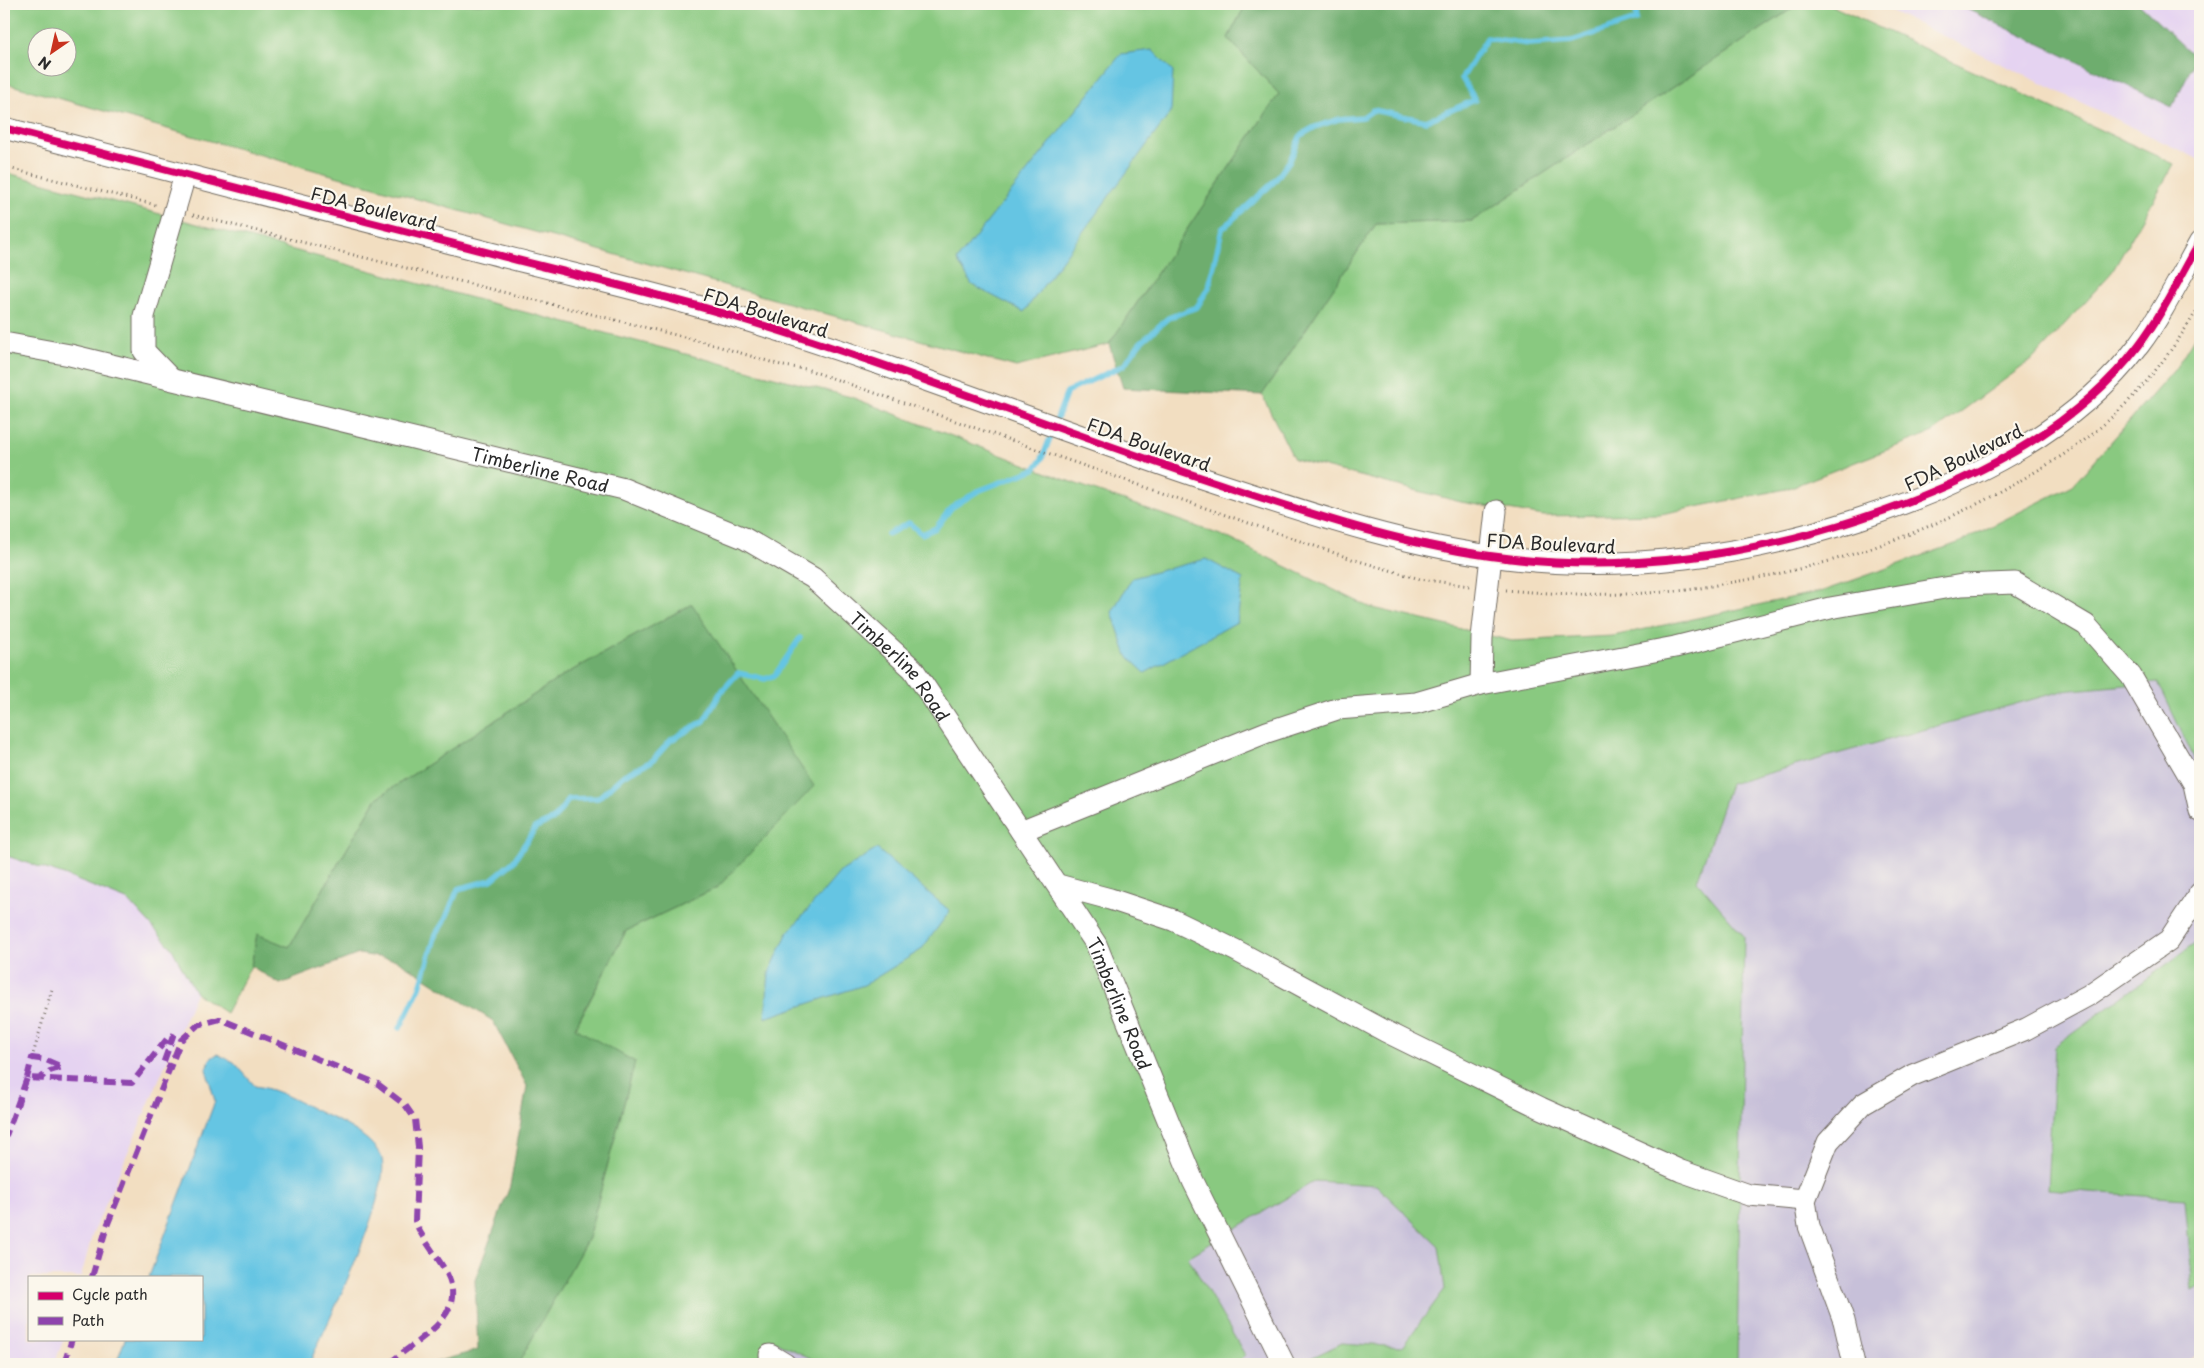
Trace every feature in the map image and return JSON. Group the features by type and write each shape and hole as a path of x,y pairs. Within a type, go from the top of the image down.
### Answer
{"street":[{"name":"FDA Boulevard","path":"4,128 730,315 860,358 1156,464 1327,519 1433,546 1491,556 1571,563 1629,562 1744,550 1808,536 1936,491 2003,458 2045,433 2089,398 2118,371 2142,341 2168,301 2200,242"},
{"path":"170,379 144,351 144,316 176,210 184,175"},
{"name":"Timberline Road","path":"4,343 70,355 624,489 744,538 813,578 913,669 1096,944 1192,1181 1279,1362"},
{"path":"1481,684 1482,638 1496,510"},
{"path":"1021,831 1250,738 1337,709 1416,703 1481,684 1675,647 1830,608 1962,585 2015,583 2086,626 2130,676 2194,784 2200,811"},
{"path":"1058,885 1110,899 1173,920 1235,950 1385,1031 1541,1108 1680,1172 1749,1194 1805,1200"},
{"path":"1854,1364 1844,1321 1809,1226 1805,1200 1828,1142 1863,1104 1913,1075 2026,1029 2089,995 2169,940 2200,893"}],"path":[{"path":"4,167 704,342 784,366 806,369 1317,546"},
{"path":"32,1058 52,989"}],"shaded area":[{"path":"1877,4 2200,4 2200,160"},
{"path":"2159,682 2200,771 2200,940 2055,1046 2047,1189 2185,1199 2193,1290 2200,1287 2200,1354 2177,1364 1737,1364 1740,1158 1697,881 1730,784 2062,691"},
{"path":"4,855 64,875 129,901 171,947 196,993 92,1236 81,1276 28,1276 28,1340 64,1340 54,1364 4,1364"},
{"path":"1315,1181 1376,1185 1439,1246 1445,1289 1402,1347 1342,1343 1311,1358 1315,1364 1236,1364 1245,1355 1188,1257"},
{"path":"769,1339 823,1364 765,1364"}],"green space":[{"path":"4,4 1246,4 1228,38 1279,94 1109,344 1016,367 4,83"},
{"path":"1246,4 1799,4 1472,221 1376,224 1262,395 1123,388 1109,344 1279,94 1228,38"},
{"path":"1799,4 1828,4 2174,164 2112,272 2033,359 1933,432 1786,489 1661,514 1544,516 1461,502 1294,459 1262,395 1376,224 1472,221"},
{"path":"1956,4 2139,4 2196,58 2172,107"},
{"path":"4,172 509,308 851,397 1071,482 1226,537 1369,607 1512,641 1613,636 1823,591 1958,543 2073,485 2175,369 2200,328 2200,771 2158,682 2062,691 1730,784 1697,881 1744,936 1737,1364 1315,1364 1311,1358 1342,1343 1402,1347 1445,1289 1439,1246 1376,1185 1315,1181 1188,1257 1245,1355 1236,1364 823,1364 770,1339 765,1364 518,1364 588,1238 635,1062 575,1029 626,931 718,887 692,604 564,675 377,798 289,947 257,935 251,966 226,1013 196,993 171,947 129,901 64,875 4,855"},
{"path":"692,604 814,786 718,887 626,931 575,1028 635,1062 588,1238 518,1364 429,1364 478,1350 475,1280 510,1186 527,1086 493,1021 397,960 359,954 280,984 251,966 257,934 289,947 377,798 564,675"},
{"path":"2200,940 2200,1287 2193,1291 2185,1199 2047,1189 2055,1046"}],"water":[{"path":"1152,50 1173,71 1171,112 1024,312 972,285 957,260 1121,54"},
{"path":"1206,559 1243,579 1237,622 1145,673 1127,656 1112,612 1132,578"},
{"path":"877,849 950,911 921,950 864,985 765,1018 769,973 787,934 840,872"},
{"path":"217,1054 234,1062 255,1086 281,1093 338,1121 361,1135 380,1154 383,1170 379,1194 369,1224 343,1290 309,1364 116,1364 125,1340 202,1340 202,1276 149,1276 215,1101 206,1069 210,1059"}],"waterway":[{"path":"1056,421 1067,392 1124,365 1140,343 1168,318 1197,307 1209,287 1222,229 1274,182 1290,160 1301,135 1315,127 1339,119 1363,117 1373,110 1426,121 1475,100 1462,78 1487,38 1529,44 1572,41 1636,20 1637,4"},
{"path":"888,534 909,523 922,534 936,528 951,508 978,491 1035,469 1042,459 1053,430"},
{"path":"400,1028 420,987 436,934 445,920 458,889 491,880 513,862 536,827 554,819 569,799 598,798 624,775 652,761 671,740 704,721 721,692 738,673 765,679 775,675 800,638"}],"marked path":[{"path":"92,1276 107,1226 181,1040 198,1025 220,1019 378,1084 405,1105 415,1119 418,1147 415,1221 445,1270 451,1286 451,1301 446,1314 437,1325 389,1364"},
{"path":"4,1141 27,1078 132,1083 170,1035 173,1036 163,1064 169,1066"},
{"path":"27,1078 32,1058 46,1060 62,1067 50,1071 39,1079"},
{"path":"64,1364 72,1340"}],"cycle path":[{"path":"4,128 702,307 795,335 1105,445 1366,530 1471,553 1550,562 1640,562 1729,552 1773,543 1859,519 1937,490 1976,472 2013,453 2048,430 2082,405 2112,377 2148,333 2200,242"}]}
